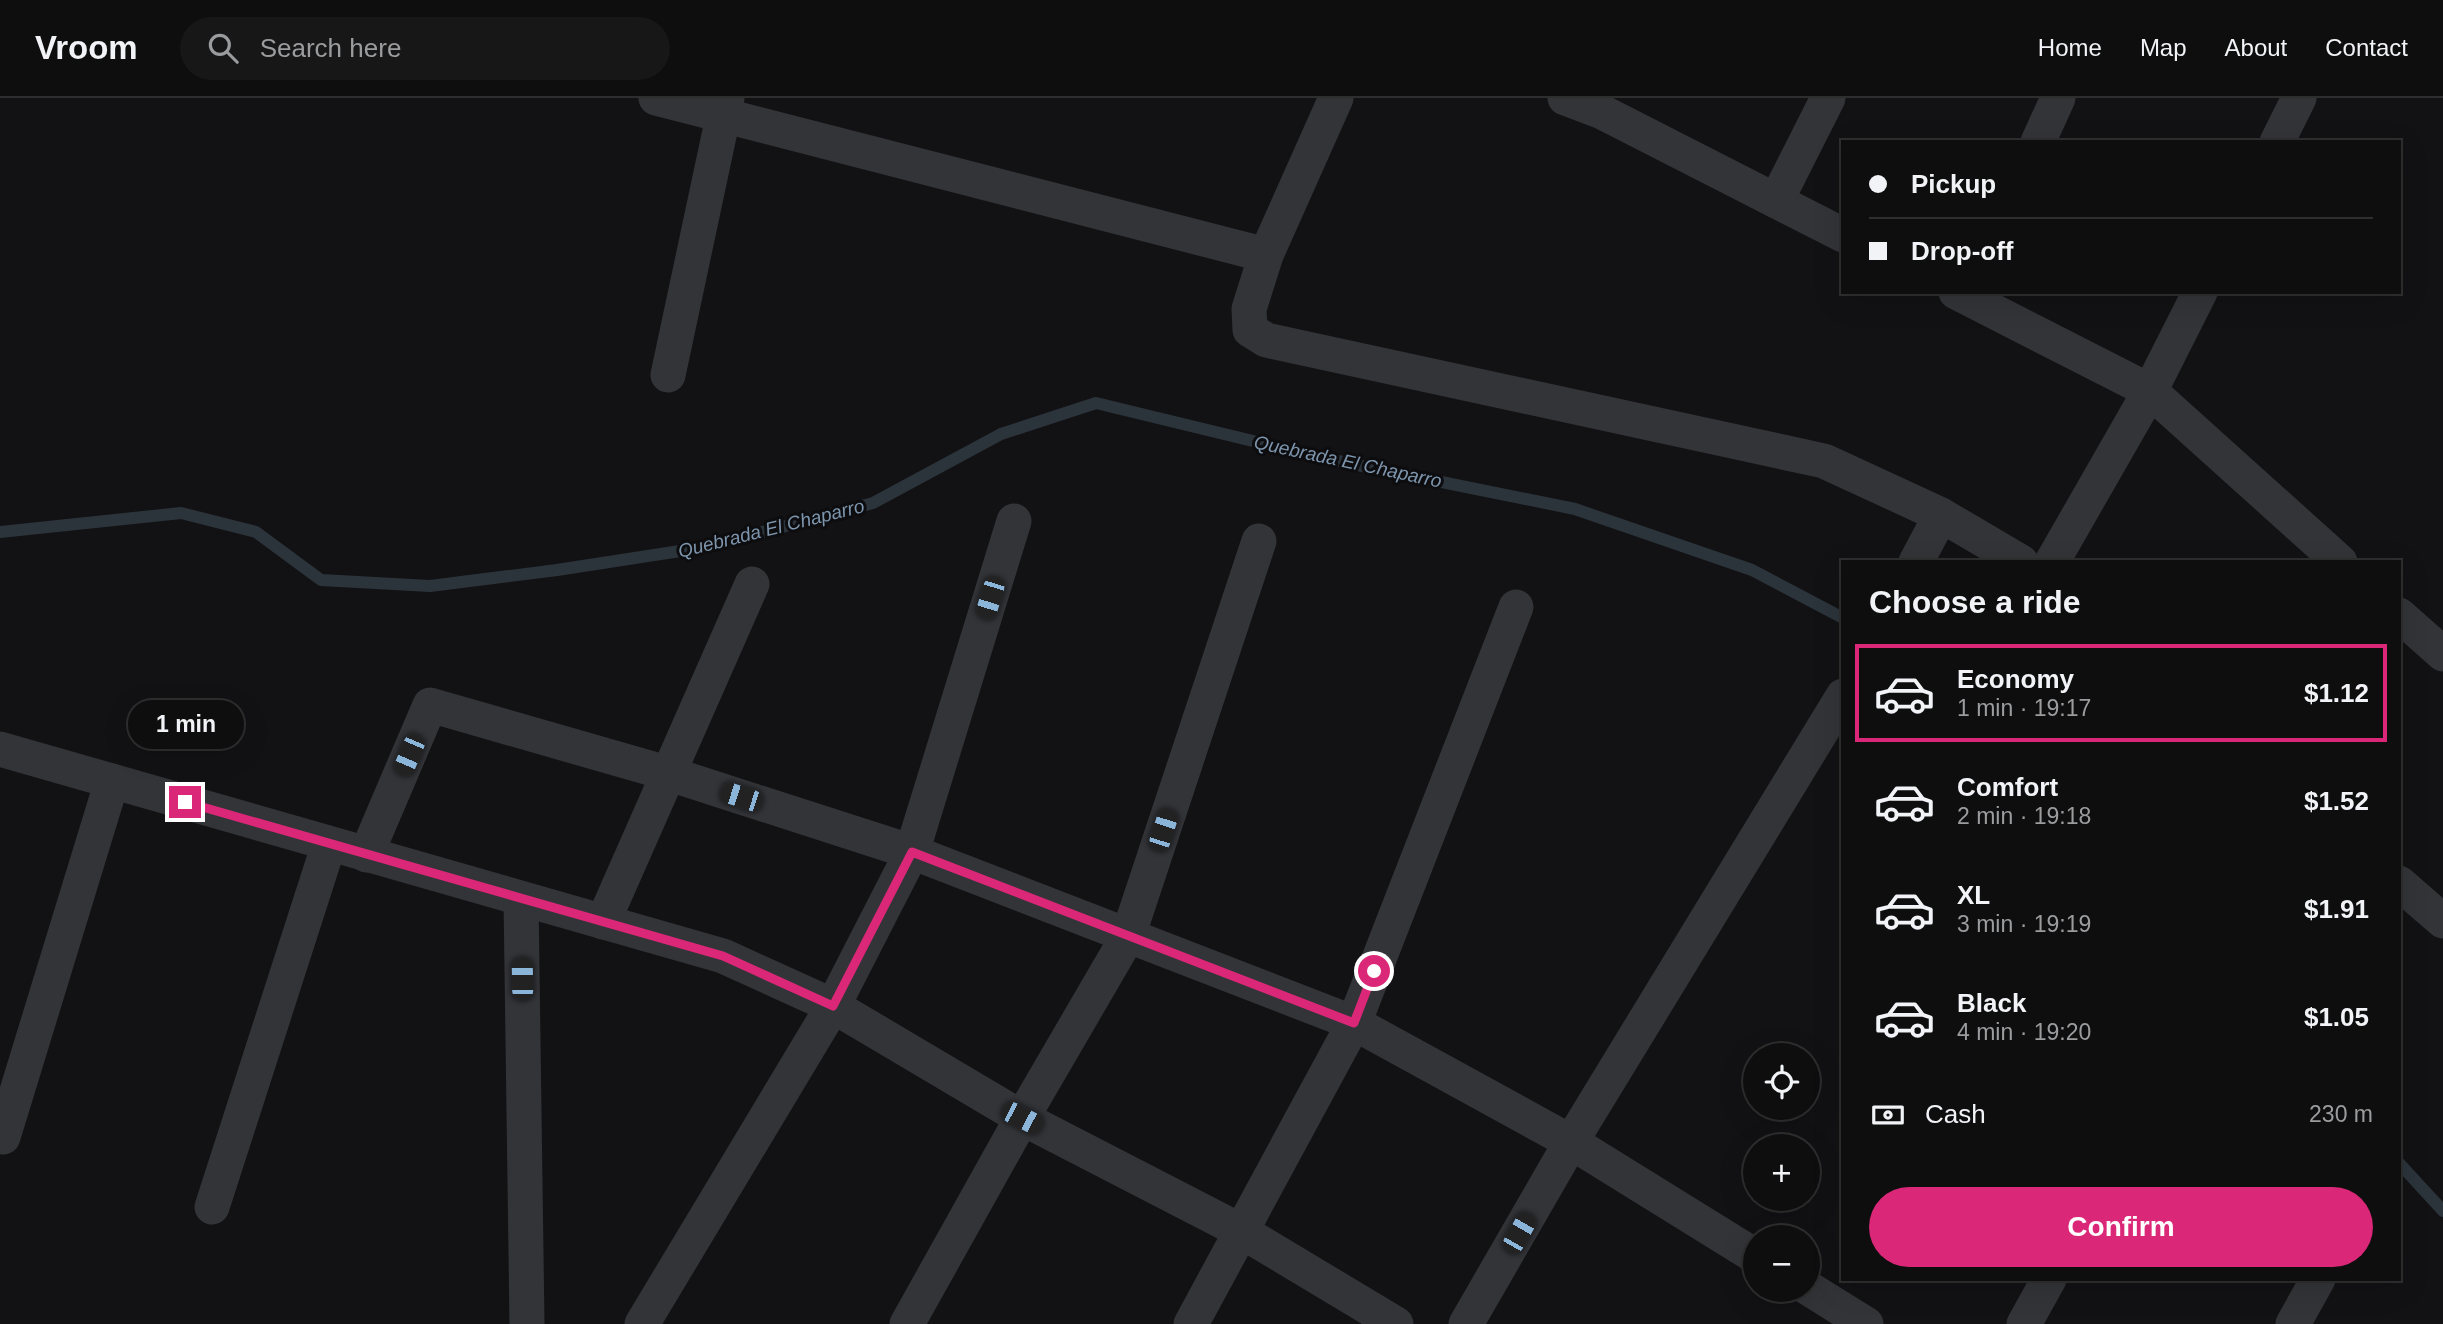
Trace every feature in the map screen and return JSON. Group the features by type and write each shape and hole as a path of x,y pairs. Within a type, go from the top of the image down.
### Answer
{"street":[{"path":"656,98 725,107 1266,256"},
{"path":"1336,98 1266,256 1249,309 1250,330 1265,340 1824,461 1941,515 2018,560"},
{"path":"1565,98 1605,105 1776,201 1841,234"},
{"path":"1776,201 1828,98"},
{"path":"2039,140 2058,98"},
{"path":"2278,140 2299,98"},
{"path":"668,374 725,107"},
{"path":"1964,294 2150,391 2338,560"},
{"path":"2053,560 2150,391 2199,294"},
{"path":"1917,560 1941,515"},
{"path":"642,1324 833,1006 912,852 1014,521"},
{"path":"907,1324 1128,936 1259,541"},
{"path":"603,922 752,584"},
{"path":"1191,1324 1354,1023 1516,607"},
{"path":"2401,617 2443,654"},
{"path":"1466,1324 1572,1142 1840,701"},
{"path":"366,855 430,705 667,773 912,852 1354,1023 1572,1142 1743,1249"},
{"path":"0,749 723,956 833,1006 1022,1118 1241,1231 1396,1324"},
{"path":"3,1137 112,781"},
{"path":"212,1206 329,844"},
{"path":"2401,885 2443,921"},
{"path":"521,899 527,1324"},
{"path":"2024,1324 2048,1281"},
{"path":"2293,1324 2317,1281"},
{"path":"1820,1295 1866,1324"}],"waterway":[{"name":"Quebrada El Chaparro","path":"0,532 181,513 256,532 321,580 430,586 706,547 873,503 1001,434 1096,403 1323,458 1575,509 1752,570 1841,617"},
{"name":"Quebrada El Chaparro","path":"2401,1165 2443,1211"}],"route":[{"path":"185,802 723,956 833,1006 912,852 1354,1023 1374,971"}]}
